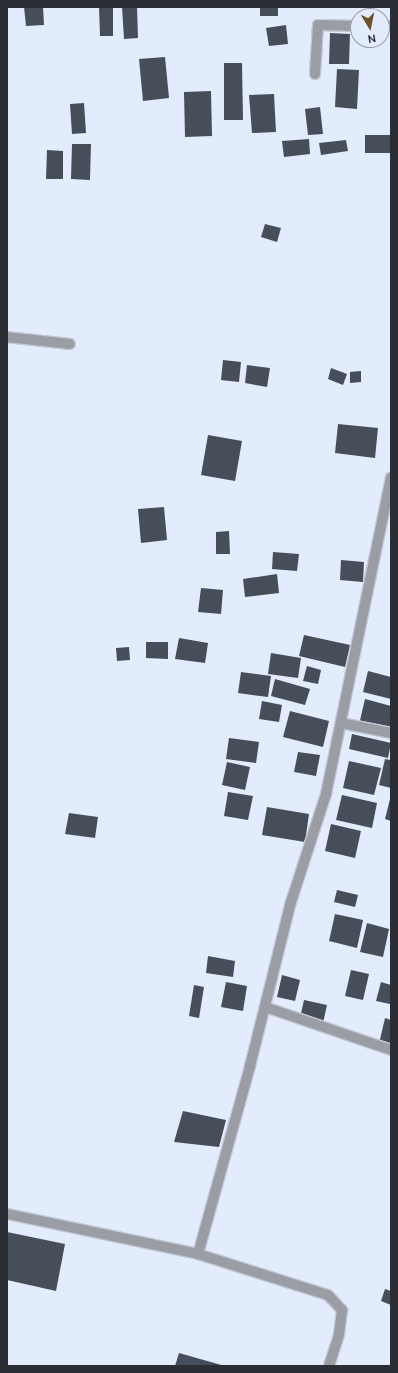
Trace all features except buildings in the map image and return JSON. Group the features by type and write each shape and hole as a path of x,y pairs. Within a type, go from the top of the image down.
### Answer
{"street":[{"path":"315,74 318,25 350,26"},
{"path":"7,337 70,344"},
{"path":"198,1254 291,902 326,794 391,478"},
{"path":"340,723 391,733"},
{"path":"264,1007 391,1050"},
{"path":"7,1214 198,1254 328,1295 342,1310 339,1335 329,1366"}]}
